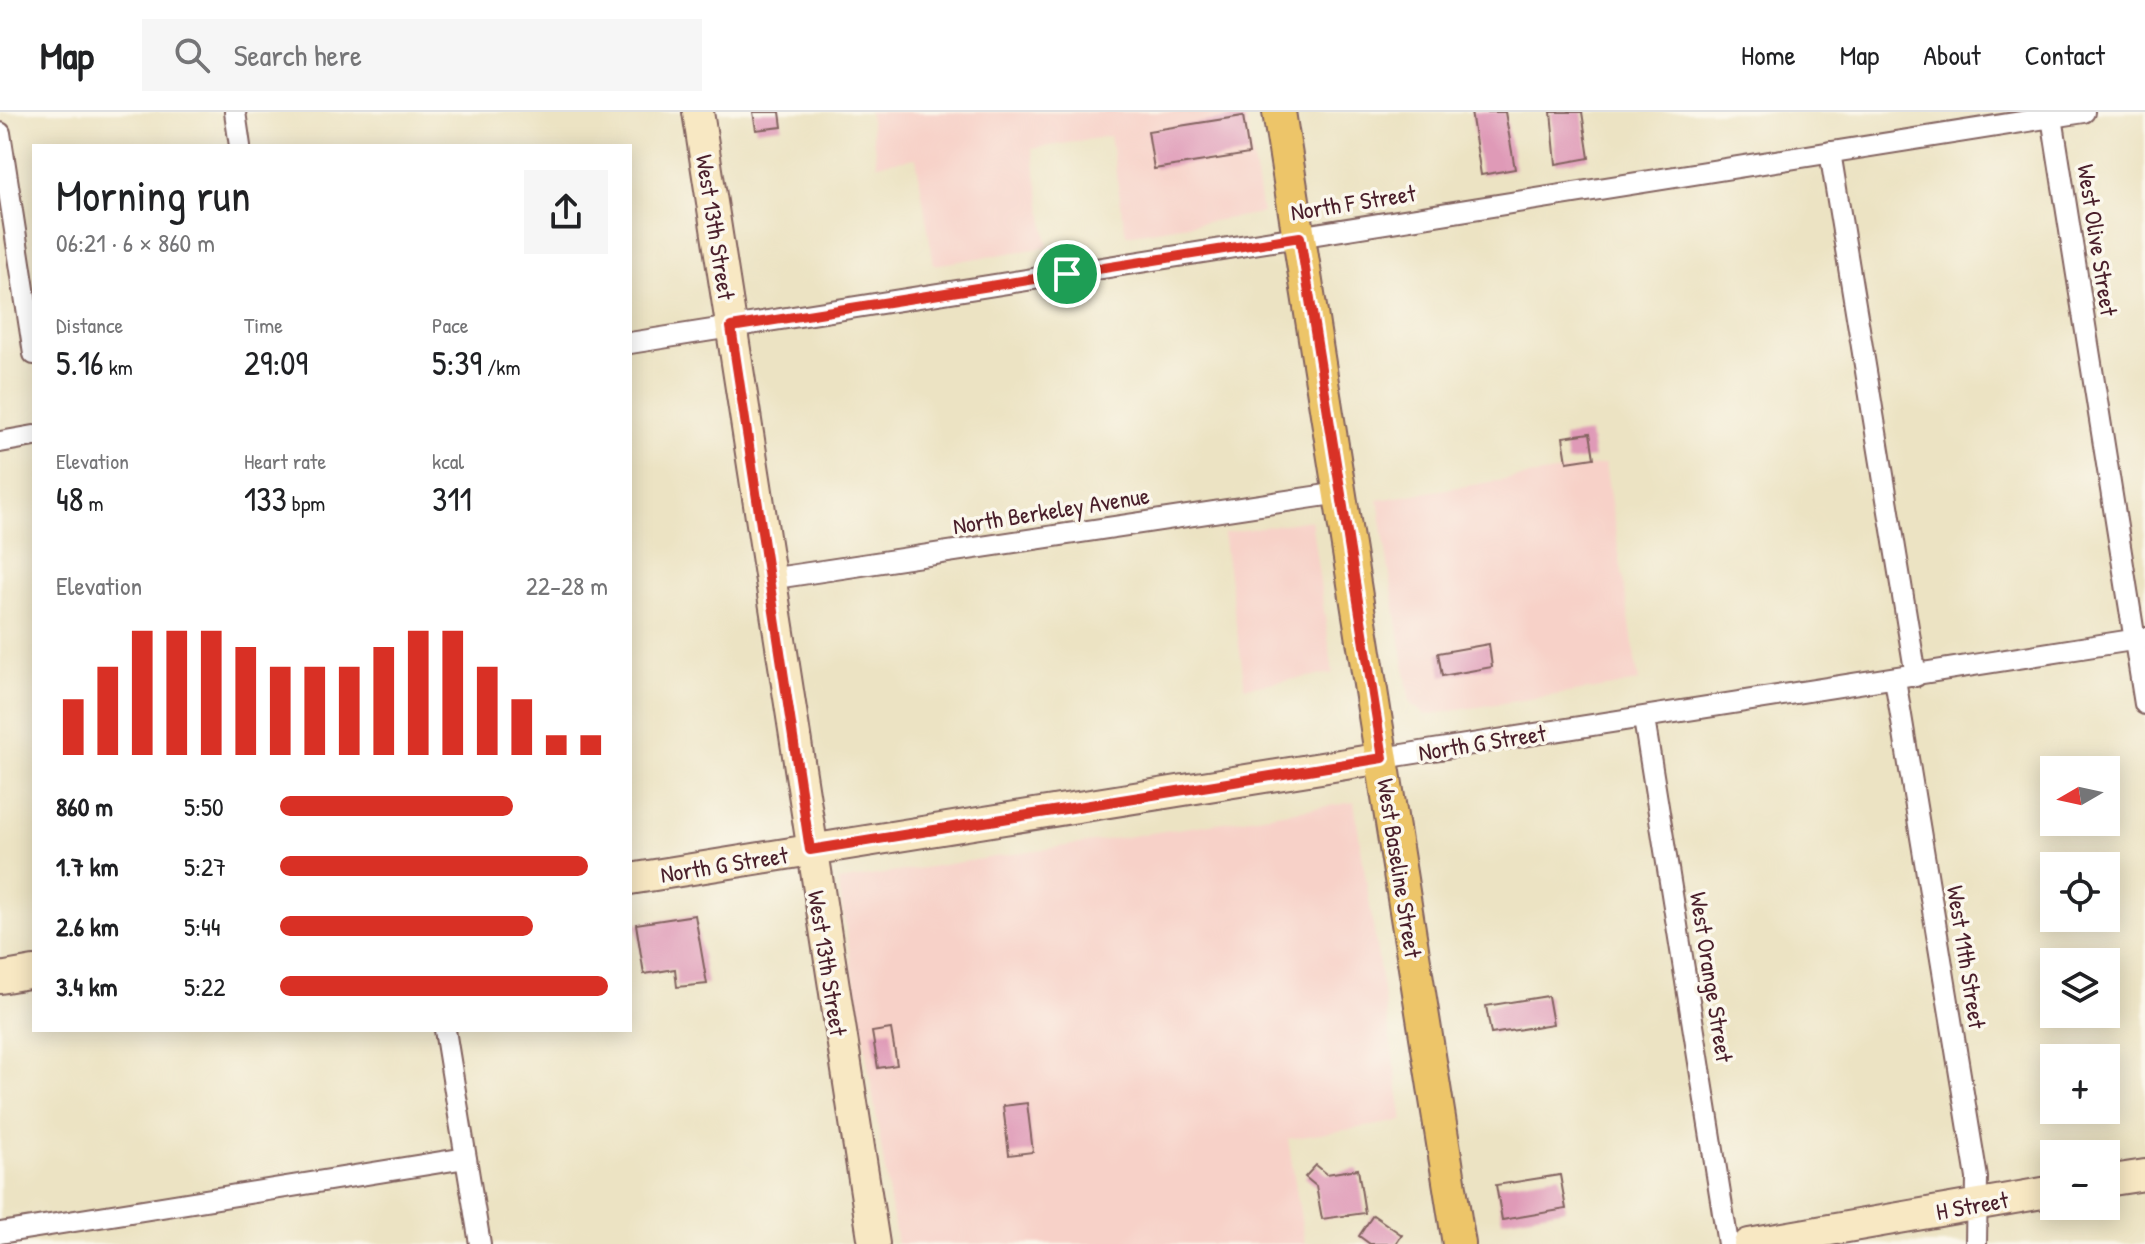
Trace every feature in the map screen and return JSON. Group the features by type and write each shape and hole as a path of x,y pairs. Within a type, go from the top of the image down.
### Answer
{"main road":[{"name":"West Baseline Street","path":"1279,112 1459,1244"}],"street":[{"path":"235,112 240,144"},
{"name":"West 13th Street","path":"698,112 810,850 874,1244"},
{"name":"North F Street","path":"632,343 2084,112"},
{"name":"West Olive Street","path":"2052,117 2140,639 2145,704"},
{"path":"0,133 32,341"},
{"path":"1830,152 1916,676"},
{"path":"0,442 32,436"},
{"name":"North Berkeley Avenue","path":"769,579 1340,493"},
{"name":"North G Street","path":"632,879 2140,639"},
{"name":"West 11th Street","path":"1895,679 1977,1178 1974,1204 1976,1244"},
{"name":"West Orange Street","path":"1644,719 1728,1244"},
{"path":"0,978 32,972"},
{"path":"445,1032 480,1244"},
{"path":"0,1233 466,1158"},
{"path":"2120,1179 2145,1175"},
{"name":"H Street","path":"1749,1244 2040,1193"}],"shaded area":[{"path":"869,112 1245,112 1262,213 1126,235 1110,136 1032,149 1048,247 934,265 916,158 877,164"},
{"path":"1605,464 1639,682 1426,715 1410,703 1378,500"},
{"path":"1311,520 1333,673 1245,687 1223,533"},
{"path":"1354,802 1403,1121 1288,1139 1305,1244 897,1244 838,881"}],"building":[{"path":"753,112 780,112 782,127 756,130"},
{"path":"1471,112 1505,112 1515,169 1481,175"},
{"path":"1551,112 1582,112 1589,158 1556,164"},
{"path":"1243,116 1249,154 1154,169 1148,131"},
{"path":"1590,433 1594,458 1567,462 1563,437"},
{"path":"1489,644 1492,667 1442,676 1438,653"},
{"path":"695,915 707,984 677,987 675,969 644,974 636,924"},
{"path":"1548,996 1553,1024 1491,1034 1486,1006"},
{"path":"891,1029 897,1065 878,1068 872,1032"},
{"path":"1027,1103 1033,1152 1009,1155 1003,1106"},
{"path":"1316,1165 1327,1174 1358,1169 1365,1213 1322,1219 1316,1186 1305,1177"},
{"path":"1560,1175 1566,1209 1502,1220 1496,1185"},
{"path":"1373,1215 1402,1235 1396,1244 1370,1244 1359,1236"}],"route":[{"path":"1300,237 1383,758 810,850 731,327 1067,274 1300,237"}]}
